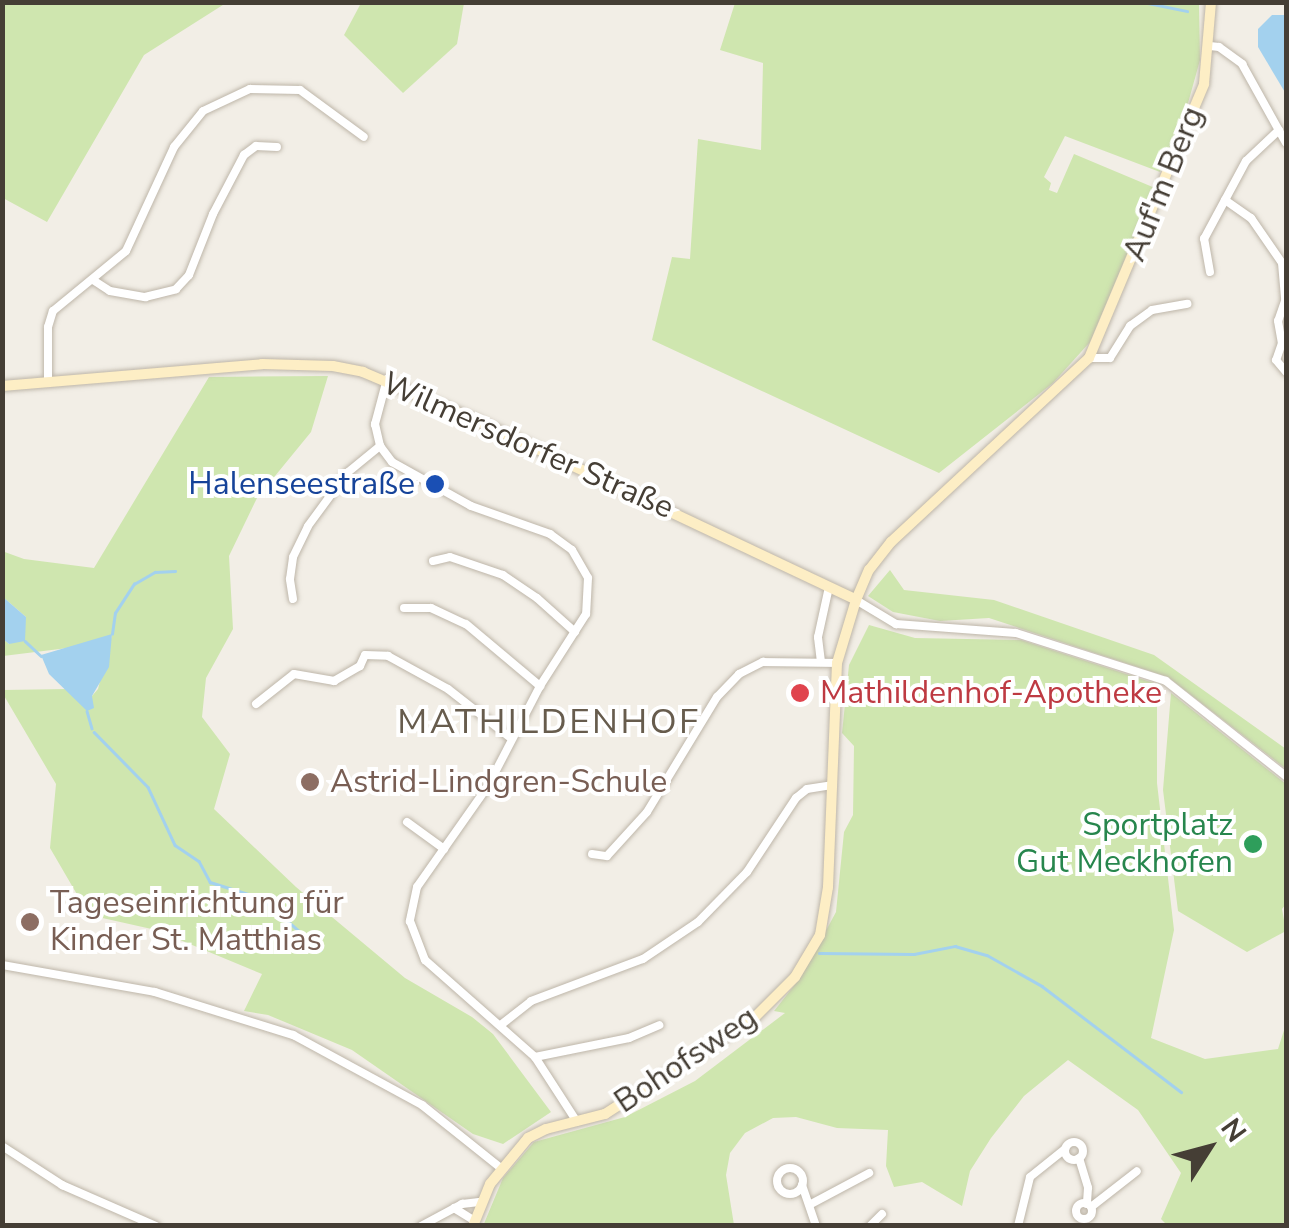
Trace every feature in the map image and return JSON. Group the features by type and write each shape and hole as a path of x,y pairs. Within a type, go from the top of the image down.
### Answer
{"street":[{"name":"Auf'm Berg","path":"856,600 869,570 891,542 1089,358 1204,84 1212,2"},
{"path":"1210,46 1220,46 1242,64 1286,144"},
{"path":"48,383 48,327 54,311 134,241 180,136 218,101 260,88 300,90 364,137"},
{"path":"1210,272 1204,238 1246,161 1279,130"},
{"path":"93,280 110,291 145,297 176,289 189,275 222,194 244,155 256,146 277,147"},
{"path":"1225,200 1251,218 1282,263 1285,301 1278,321 1282,342 1276,360 1286,372"},
{"name":"Auf'm Berg","path":"1089,358 1110,358 1130,326 1152,310 1187,304"},
{"name":"Wilmersdorfer Straße","path":"2,386 262,364 332,366 386,379 856,600"},
{"path":"386,379 376,413 380,446 402,470 471,506 550,534 572,550 586,570 590,592 586,614 540,686 488,786 412,899 410,920 414,942 433,970 502,1024 534,1058 577,1122"},
{"path":"294,599 290,579 293,557 308,526 347,473 380,446"},
{"path":"432,562 450,557 503,576 537,598 575,632"},
{"path":"821,662 818,637 829,587"},
{"path":"856,600 896,624 1016,633 1166,681 1286,776"},
{"name":"Bohofsweg","path":"473,1223 479,1202 501,1168 532,1135 605,1114 684,1067 754,1018 795,976 826,915 838,662 856,600"},
{"path":"404,608 431,608 466,624 540,686"},
{"path":"256,704 294,674 334,681 360,666 364,655 388,656 448,689 512,738"},
{"path":"592,854 607,856 647,812 717,697 739,674 763,662 838,662"},
{"path":"502,1024 531,1001 642,960 698,922 740,880 796,798 807,789 832,785"},
{"path":"406,822 444,849"},
{"path":"2,965 155,992 293,1035 422,1105 501,1168"},
{"path":"534,1058 629,1038 659,1026"},
{"path":"1018,1226 1030,1177 1071,1143 1079,1144 1082,1153 1070,1159 1065,1149"},
{"path":"2,1146 62,1186 156,1226"},
{"path":"1078,1158 1088,1188 1091,1216 1081,1222"},
{"path":"1089,1205 1137,1171"},
{"path":"811,1204 870,1173"},
{"path":"802,1185 816,1226"},
{"path":"421,1226 454,1208 479,1202"},
{"path":"454,1208 473,1223"},
{"path":"870,1226 882,1214"}],"green space":[{"path":"2,3 226,3 144,55 47,222 3,198"},
{"path":"361,3 464,3 457,44 403,93 344,35"},
{"path":"735,3 1199,4 1200,60 1185,114 1160,172 1065,136 1044,177 1051,183 1049,190 1057,193 1074,154 1155,188 1090,342 1053,383 939,473 652,340 672,257 690,259 698,139 761,150 763,63 720,50"},
{"path":"328,376 311,432 257,498 229,556 233,629 206,678 202,717 230,754 214,809 296,887 405,978 472,1017 493,1034 551,1112 503,1144 473,1134 352,1050 268,1015 244,1011 262,974 156,930 89,915 50,848 56,784 3,694 3,690 68,689 92,696 98,689 112,635 76,647 3,656 3,639 9,644 26,617 3,597 2,551 24,559 94,568 209,377"},
{"path":"890,570 904,590 994,600 1154,655 1286,749 1286,769 1168,677 989,618 940,621 893,612 868,596"},
{"path":"869,625 915,638 1021,640 1157,684 1157,783 1174,930 1151,1038 1205,1059 1278,1049 1286,1024 1286,1225 1167,1225 1161,1219 1181,1173 1138,1110 1068,1060 1024,1096 991,1138 970,1171 962,1206 922,1182 894,1187 886,1166 888,1130 837,1128 796,1117 773,1118 745,1133 730,1153 726,1175 734,1225 483,1226 503,1178 534,1142 625,1117 695,1081 785,1013 774,1011 801,977 836,912 844,832 853,815 854,746 842,733 849,665"},
{"path":"1171,693 1286,784 1286,904 1282,909 1286,931 1247,952 1178,911 1163,790"}],"water":[{"path":"1272,15 1286,15 1286,94 1258,47 1258,29"},
{"path":"3,597 26,617 25,641 9,644 3,639"},
{"path":"112,634 109,667 92,696 94,708 87,711 49,674 41,655"}],"waterway":[{"path":"1143,2 1187,11"},
{"path":"112,634 115,613 134,584 155,572 175,571"},
{"path":"25,641 41,656"},
{"path":"87,711 92,728"},
{"path":"94,732 148,787 175,845 199,861 210,882 261,898 321,950"},
{"path":"819,953 914,954 955,946 987,955 1042,986 1181,1092"}],"place":[{"name":"Halenseestraße","path":"435,484"},
{"name":"Mathildenhof-Apotheke","path":"800,693"},
{"name":"Astrid-Lindgren-Schule","path":"310,782"},
{"name":"Sportplatz Gut Meckhofen","path":"1253,844"},
{"name":"Tageseinrichtung für Kinder St. Matthias","path":"30,922"}],"district":[{"name":"MATHILDENHOF","path":"549,722"}]}
